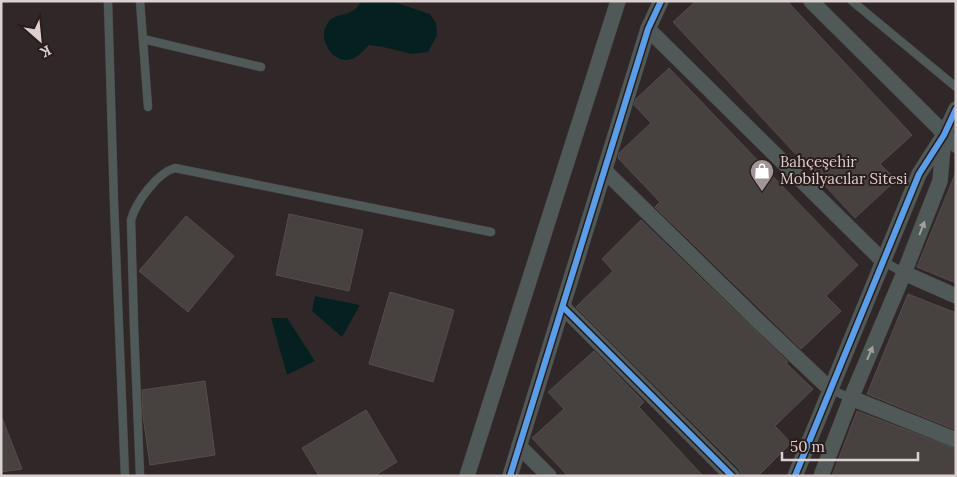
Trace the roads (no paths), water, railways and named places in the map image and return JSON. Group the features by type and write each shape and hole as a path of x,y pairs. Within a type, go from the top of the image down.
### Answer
{"street":[{"path":"467,476 618,1"},
{"path":"510,476 648,29 661,1"},
{"path":"811,1 956,145"},
{"path":"648,29 883,261"},
{"path":"795,476 919,174 944,135 955,112"},
{"path":"821,476 940,181 944,135"},
{"path":"605,171 831,390"},
{"path":"904,273 956,296"},
{"path":"563,307 732,476"},
{"path":"851,398 956,440"},
{"path":"519,446 549,476"}],"lane":[{"path":"108,1 125,476"},
{"path":"140,1 148,107"},
{"path":"852,1 956,87"},
{"path":"143,39 261,67"},
{"path":"140,476 131,220 138,204 165,172 175,168 492,232"},
{"path":"883,261 904,273"},
{"path":"831,390 851,398"}],"water":[{"path":"362,1 391,1 430,14 436,23 437,35 428,52 412,54 369,45 353,58 346,60 336,57 326,44 324,38 325,28 334,17 354,10"},
{"path":"315,296 360,305 342,337 312,311"},
{"path":"271,318 287,318 315,361 287,375"}],"place":[{"name":"Bahçeşehir Mobilyacılar Sitesi","path":"762,192"}]}
